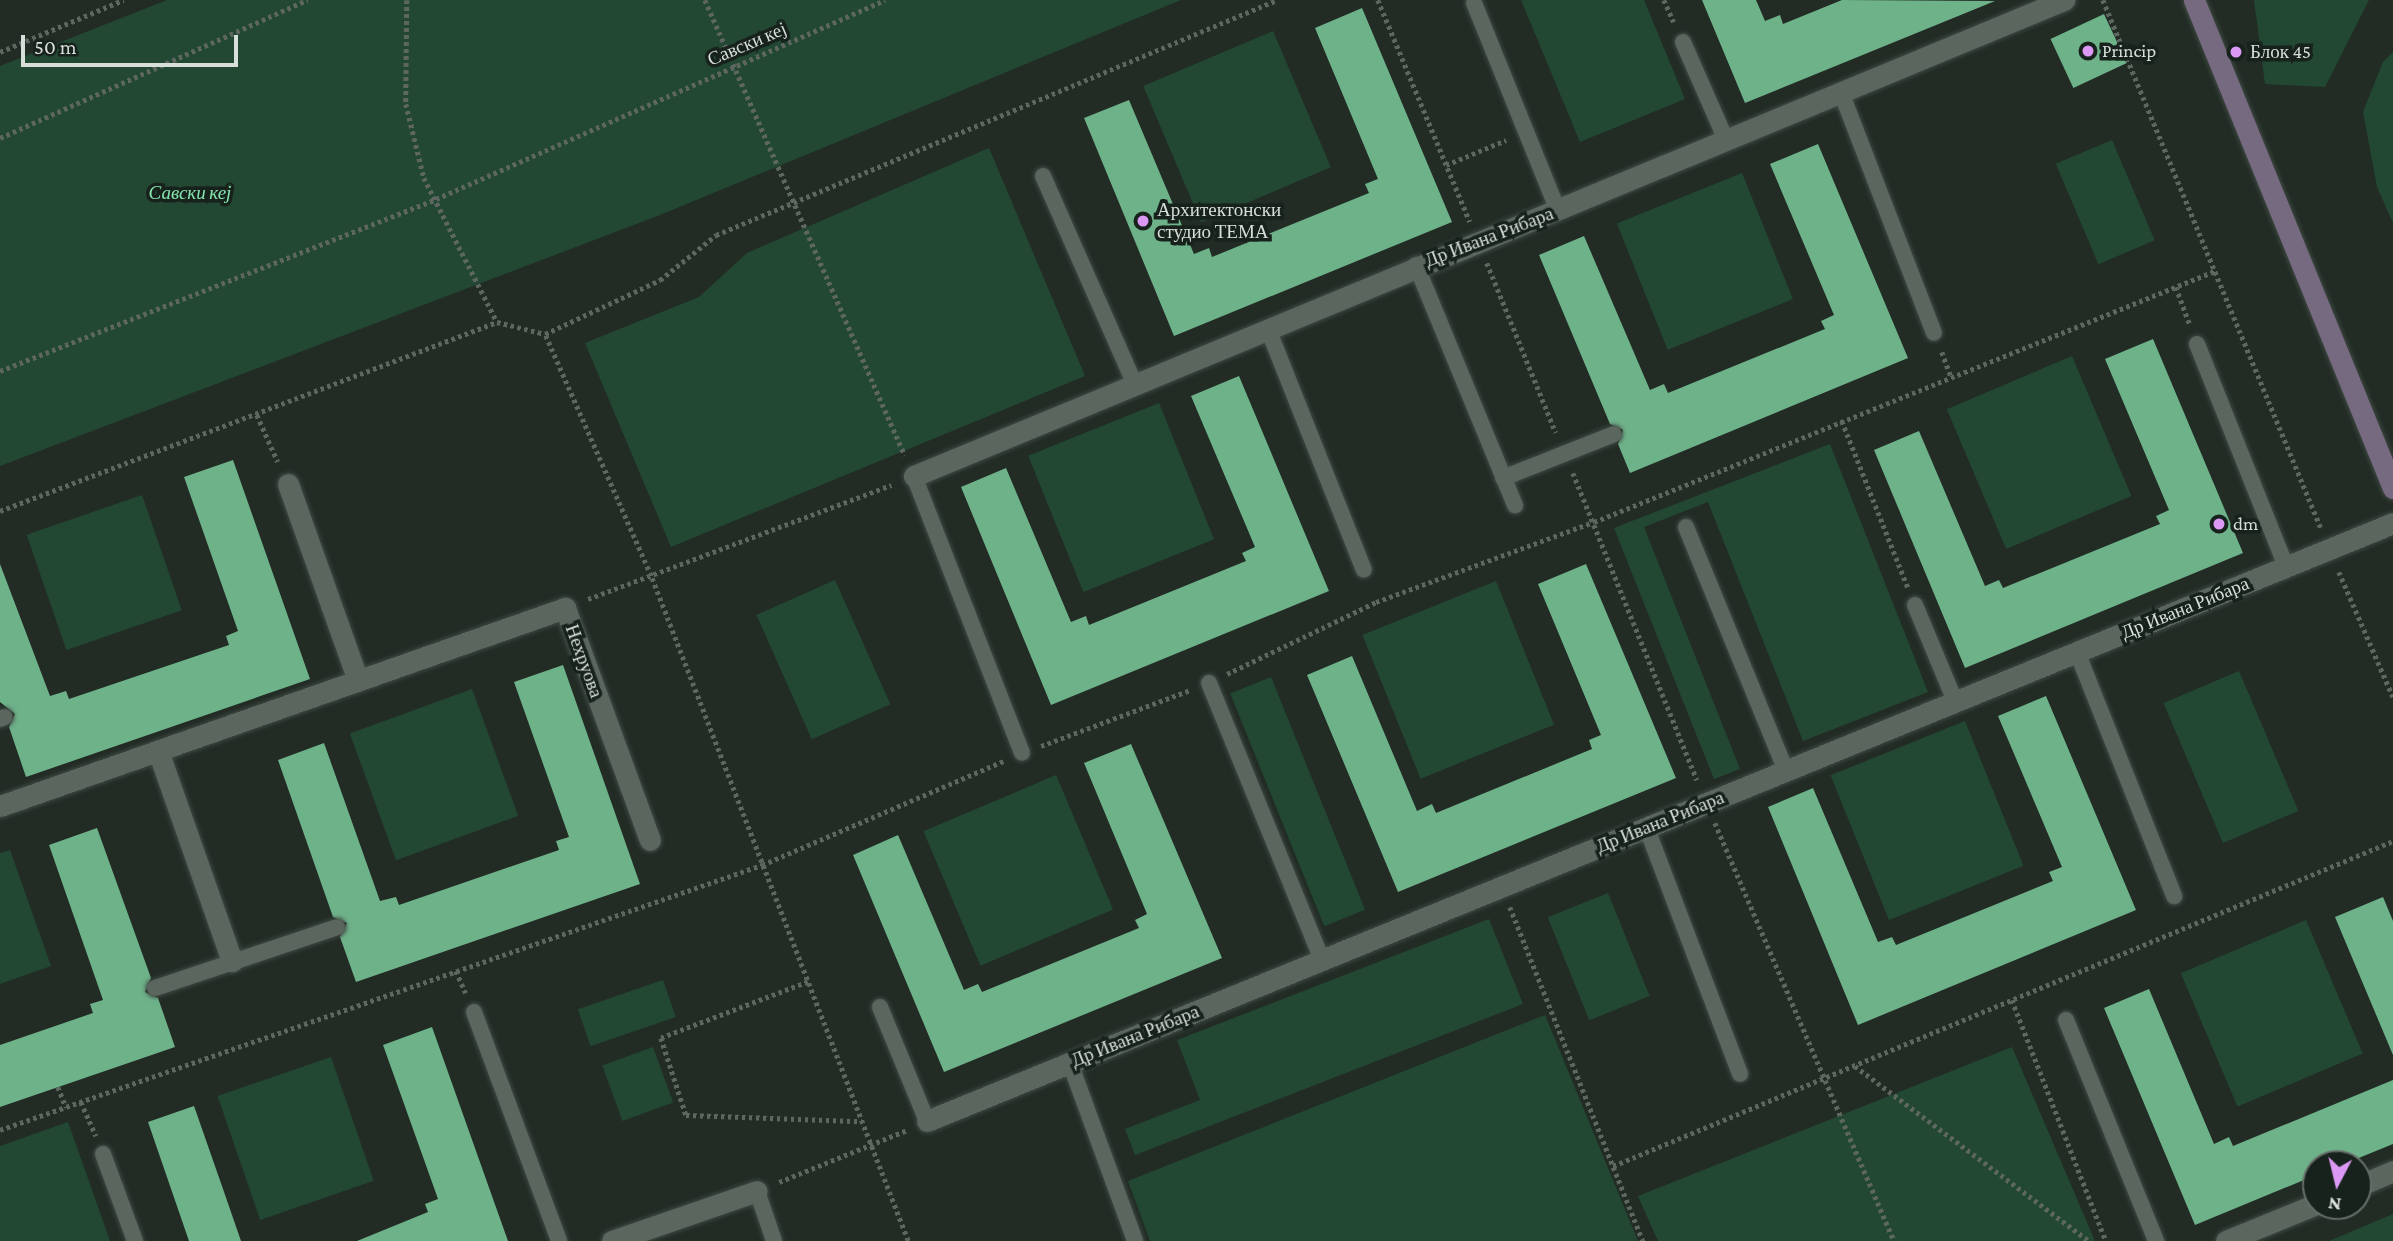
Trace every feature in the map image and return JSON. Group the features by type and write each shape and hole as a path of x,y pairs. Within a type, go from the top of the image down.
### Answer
{"street":[{"name":"Др Ивана Рибара","path":"914,476 1268,330 1416,265 1558,211 2064,0"},
{"path":"2194,0 2393,488"},
{"path":"288,485 358,681"},
{"name":"Др Ивана Рибара","path":"928,1121 2393,523"},
{"name":"Нехруова","path":"0,806 565,608 650,840"},
{"path":"159,751 232,961"},
{"path":"2372,1180 2393,1171"},
{"path":"612,1241 757,1191"},
{"path":"2226,1241 2302,1209"}],"lane":[{"path":"1474,3 1558,211"},
{"path":"1683,42 1726,141"},
{"path":"1841,92 1934,333"},
{"path":"1043,176 1135,385"},
{"path":"1416,265 1514,505"},
{"path":"1268,330 1364,569"},
{"path":"2197,344 2286,567"},
{"path":"1503,478 1614,434"},
{"path":"914,476 1022,753"},
{"path":"1686,527 1786,771"},
{"path":"1915,605 1955,701"},
{"path":"2077,652 2174,896"},
{"path":"1209,683 1322,960"},
{"path":"1647,829 1740,1074"},
{"path":"155,988 337,927"},
{"path":"880,1006 928,1121"},
{"path":"474,1012 559,1241"},
{"path":"2066,1020 2156,1241"},
{"path":"1070,1063 1135,1241"},
{"path":"103,1154 135,1241"},
{"path":"757,1191 774,1241"}],"path":[{"path":"0,52 123,0"},
{"path":"0,138 307,0"},
{"path":"407,0 406,104 424,178 497,322"},
{"path":"565,608 914,476 705,0"},
{"name":"Савски кеј","path":"0,371 436,199 885,0"},
{"path":"0,512 497,322 545,334 660,279 716,236 1277,0"},
{"path":"1378,0 1594,522 1706,803 1828,1077 1894,1241"},
{"path":"2103,0 2329,549 2393,696"},
{"path":"1446,165 1526,132"},
{"path":"0,1130 762,865 1022,753 1209,683 1376,602 1594,522 2215,271"},
{"path":"2176,286 2197,344"},
{"path":"545,334 651,576 908,1241"},
{"path":"257,415 288,485"},
{"path":"1842,421 1915,605"},
{"path":"1613,1166 2393,841"},
{"path":"1502,887 1643,1241"},
{"path":"808,982 661,1038 687,1115 862,1121"},
{"path":"2012,1000 2106,1241"},
{"path":"1854,1066 2089,1241"},
{"path":"58,1087 66,1107"},
{"path":"81,1102 103,1154"},
{"path":"757,1191 873,1146 928,1121"}],"green space":[{"name":"Савски кеј","path":"167,0 1181,0 660,215 0,466 0,66"},
{"path":"1521,0 1644,0 1685,99 1580,142"},
{"path":"2254,0 2369,0 2325,87 2265,84"},
{"path":"1273,31 1331,167 1201,222 1143,86"},
{"path":"2393,52 2393,223 2377,187 2363,112 2383,62"},
{"path":"2112,140 2155,240 2098,264 2056,164"},
{"path":"989,148 1085,376 671,547 585,343 699,297 747,253"},
{"path":"1742,173 1793,299 1668,350 1617,224"},
{"path":"2072,356 2131,496 2006,549 1947,409"},
{"path":"1159,403 1214,539 1083,592 1028,456"},
{"path":"1830,444 1928,692 1803,741 1708,502 1644,527 1740,769 1714,779 1614,528"},
{"path":"142,495 182,610 66,650 27,535"},
{"path":"835,580 890,704 812,739 756,615"},
{"path":"1496,581 1554,725 1421,779 1362,635"},
{"path":"2239,671 2298,811 2223,843 2164,703"},
{"path":"1271,677 1365,910 1324,926 1230,693"},
{"path":"472,689 518,816 396,860 350,733"},
{"path":"1965,721 2023,866 1889,920 1831,775"},
{"path":"1056,775 1113,909 980,966 923,831"},
{"path":"10,850 51,966 0,984 0,853"},
{"path":"1608,893 1650,996 1589,1020 1548,917"},
{"path":"1489,919 1523,1004 1135,1155 1125,1129 1200,1100 1177,1040"},
{"path":"2306,920 2363,1053 2237,1107 2181,973"},
{"path":"663,980 676,1017 591,1046 578,1009"},
{"path":"1545,1015 1638,1241 1150,1241 1128,1181"},
{"path":"653,1047 673,1102 622,1121 602,1065"},
{"path":"2012,1047 2095,1241 1658,1241 1638,1196"},
{"path":"331,1057 374,1181 260,1220 218,1096"},
{"path":"68,1122 110,1241 0,1241 0,1146"},
{"path":"2393,1214 2393,1241 2329,1241"}],"building":[{"path":"1702,0 1756,0 1765,21 1780,15 1783,24 1842,0 1995,1 1745,103"},
{"path":"1362,8 1452,222 1174,336 1084,118 1129,100 1194,254 1209,248 1212,257 1369,193 1365,184 1378,179 1315,28"},
{"name":"Princip","path":"2104,14 2127,63 2073,88 2051,39"},
{"path":"1818,144 1908,358 1630,473 1618,444 1623,430 1610,424 1539,255 1584,236 1650,390 1664,384 1668,393 1825,329 1821,321 1834,315 1770,164"},
{"path":"2153,339 2243,553 1965,668 1874,450 1919,431 1985,586 1999,580 2003,588 2160,524 2156,516 2169,510 2105,359"},
{"path":"1239,376 1329,591 1051,705 961,487 1006,468 1071,622 1086,616 1089,625 1246,561 1242,553 1255,547 1191,396"},
{"path":"233,460 310,679 26,777 9,727 15,714 0,702 0,564 50,696 66,691 69,699 229,645 226,636 238,631 184,477"},
{"path":"1586,564 1676,778 1398,892 1307,675 1352,656 1417,811 1432,804 1436,813 1592,749 1589,740 1601,735 1538,584"},
{"path":"563,665 640,884 356,982 340,937 347,923 333,917 278,760 324,743 380,901 396,897 399,905 559,850 556,841 569,837 514,682"},
{"path":"2046,696 2136,910 1858,1025 1768,807 1813,788 1878,942 1892,937 1896,945 2053,881 2049,872 2062,867 1998,716"},
{"path":"1131,744 1222,958 944,1072 853,855 898,835 964,990 978,984 982,992 1139,928 1135,920 1147,914 1084,763"},
{"path":"97,828 151,978 145,992 158,998 175,1047 0,1107 0,1045 93,1013 90,1004 103,1000 49,845"},
{"path":"2383,897 2393,921 2393,1055 2335,917"},
{"path":"2149,989 2214,1144 2229,1137 2233,1146 2393,1080 2393,1144 2372,1153 2372,1150 2302,1150 2302,1181 2195,1225 2104,1008"},
{"path":"432,1027 508,1241 357,1241 428,1212 425,1204 438,1199 383,1045"},
{"path":"194,1106 241,1241 189,1241 148,1122"}],"place":[{"name":"Princip","path":"2088,51"},
{"name":"Блок 45","path":"2236,52"},
{"name":"Архитектонски студио ТЕМА","path":"1143,221"},
{"name":"dm","path":"2219,524"}]}
